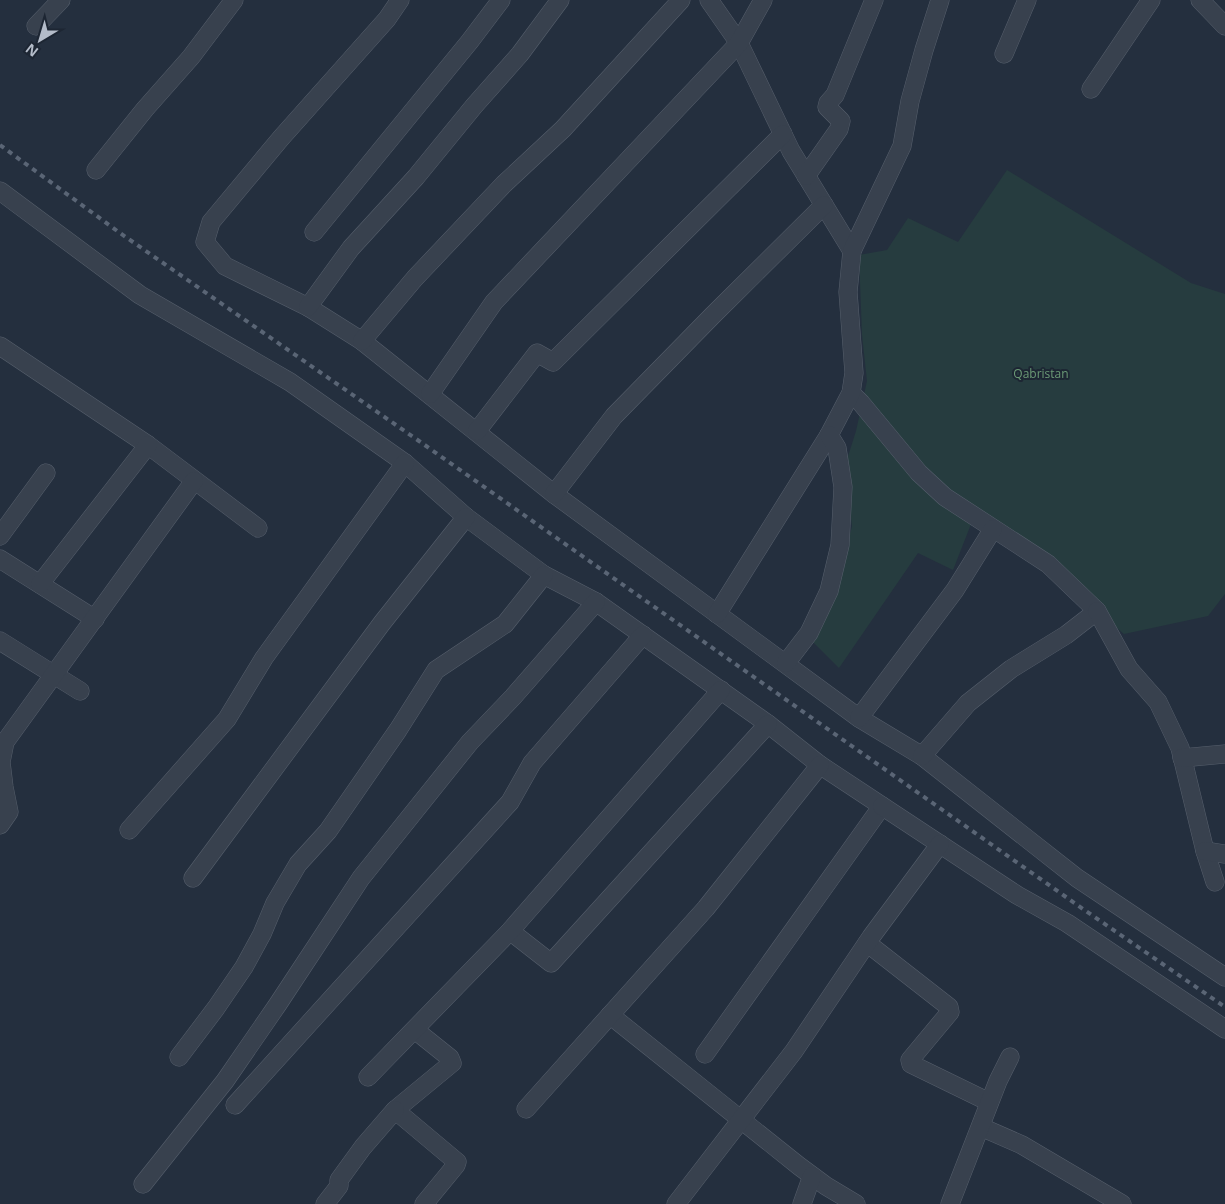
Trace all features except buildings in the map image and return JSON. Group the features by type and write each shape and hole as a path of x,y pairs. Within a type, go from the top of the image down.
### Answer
{"street":[{"path":"36,26 61,0"},
{"path":"96,170 145,109 191,58 234,0"},
{"path":"400,0 211,222 205,242 225,266 308,307 362,341 554,494 860,718 922,756 1077,878 1225,977"},
{"path":"314,232 470,41 501,0"},
{"path":"308,307 351,248 416,176 520,54 560,0"},
{"path":"362,341 415,278 504,184 563,129 681,0"},
{"path":"709,0 739,43 782,134 852,251"},
{"path":"430,394 494,302 739,43 763,0"},
{"path":"806,176 839,129 841,121 826,107 836,95 874,0"},
{"path":"717,614 830,436 851,393 854,374 848,292 852,251 902,146 910,101 940,0"},
{"path":"1004,54 1026,0"},
{"path":"1090,89 1151,0"},
{"path":"1200,0 1225,26"},
{"path":"477,431 536,353 553,362 782,134"},
{"path":"0,191 140,295 290,382 405,463 466,517 544,575 596,602 768,724 820,766 1017,895 1067,923 1225,1029"},
{"path":"554,494 614,416 824,205"},
{"path":"0,346 148,446 258,528"},
{"path":"851,393 919,474 945,497 1048,564 1097,611 1129,669 1158,702 1180,748 1205,851 1215,882"},
{"path":"786,663 809,633 829,591 840,545 843,487 838,448 830,436"},
{"path":"40,584 148,446"},
{"path":"129,830 227,719 264,658 405,463"},
{"path":"0,536 46,473"},
{"path":"0,825 9,812 1,762 5,742 194,480"},
{"path":"193,878 382,623 466,517"},
{"path":"860,718 954,590 992,529"},
{"path":"0,559 95,618"},
{"path":"179,1057 244,967 262,934 275,903 298,864 328,831 398,730 436,670 505,624 544,575"},
{"path":"143,1184 225,1081 361,878 470,742 513,697 596,602"},
{"path":"922,756 968,703 1011,669 1066,635 1097,611"},
{"path":"235,1105 510,802 532,763 643,635"},
{"path":"0,641 80,691"},
{"path":"368,1077 510,932 721,690"},
{"path":"510,932 551,964 768,724"},
{"path":"1182,758 1225,754"},
{"path":"526,1109 706,908 820,766"},
{"path":"705,1054 882,806"},
{"path":"676,1204 794,1051 867,943 940,844"},
{"path":"1205,851 1225,854"},
{"path":"867,943 949,1007 950,1012 910,1060 911,1064 990,1102"},
{"path":"610,1015 812,1176 856,1204"},
{"path":"325,1204 339,1186 339,1180 363,1147 395,1110 452,1063 450,1058 415,1030"},
{"path":"950,1204 990,1102 1010,1057"},
{"path":"395,1110 457,1162 456,1166 424,1204"},
{"path":"981,1127 1022,1145 1122,1204"},
{"path":"802,1204 812,1176"}],"green space":[{"name":"Qabristan","path":"1007,170 1191,283 1225,294 1225,594 1208,616 1124,634 1062,581 975,514 953,570 918,553 839,668 812,641 836,588 852,526 844,469 856,431 867,381 862,335 859,255 887,250 908,218 958,242"}],"railway":[{"path":"0,145 120,233 1225,1007"}]}
